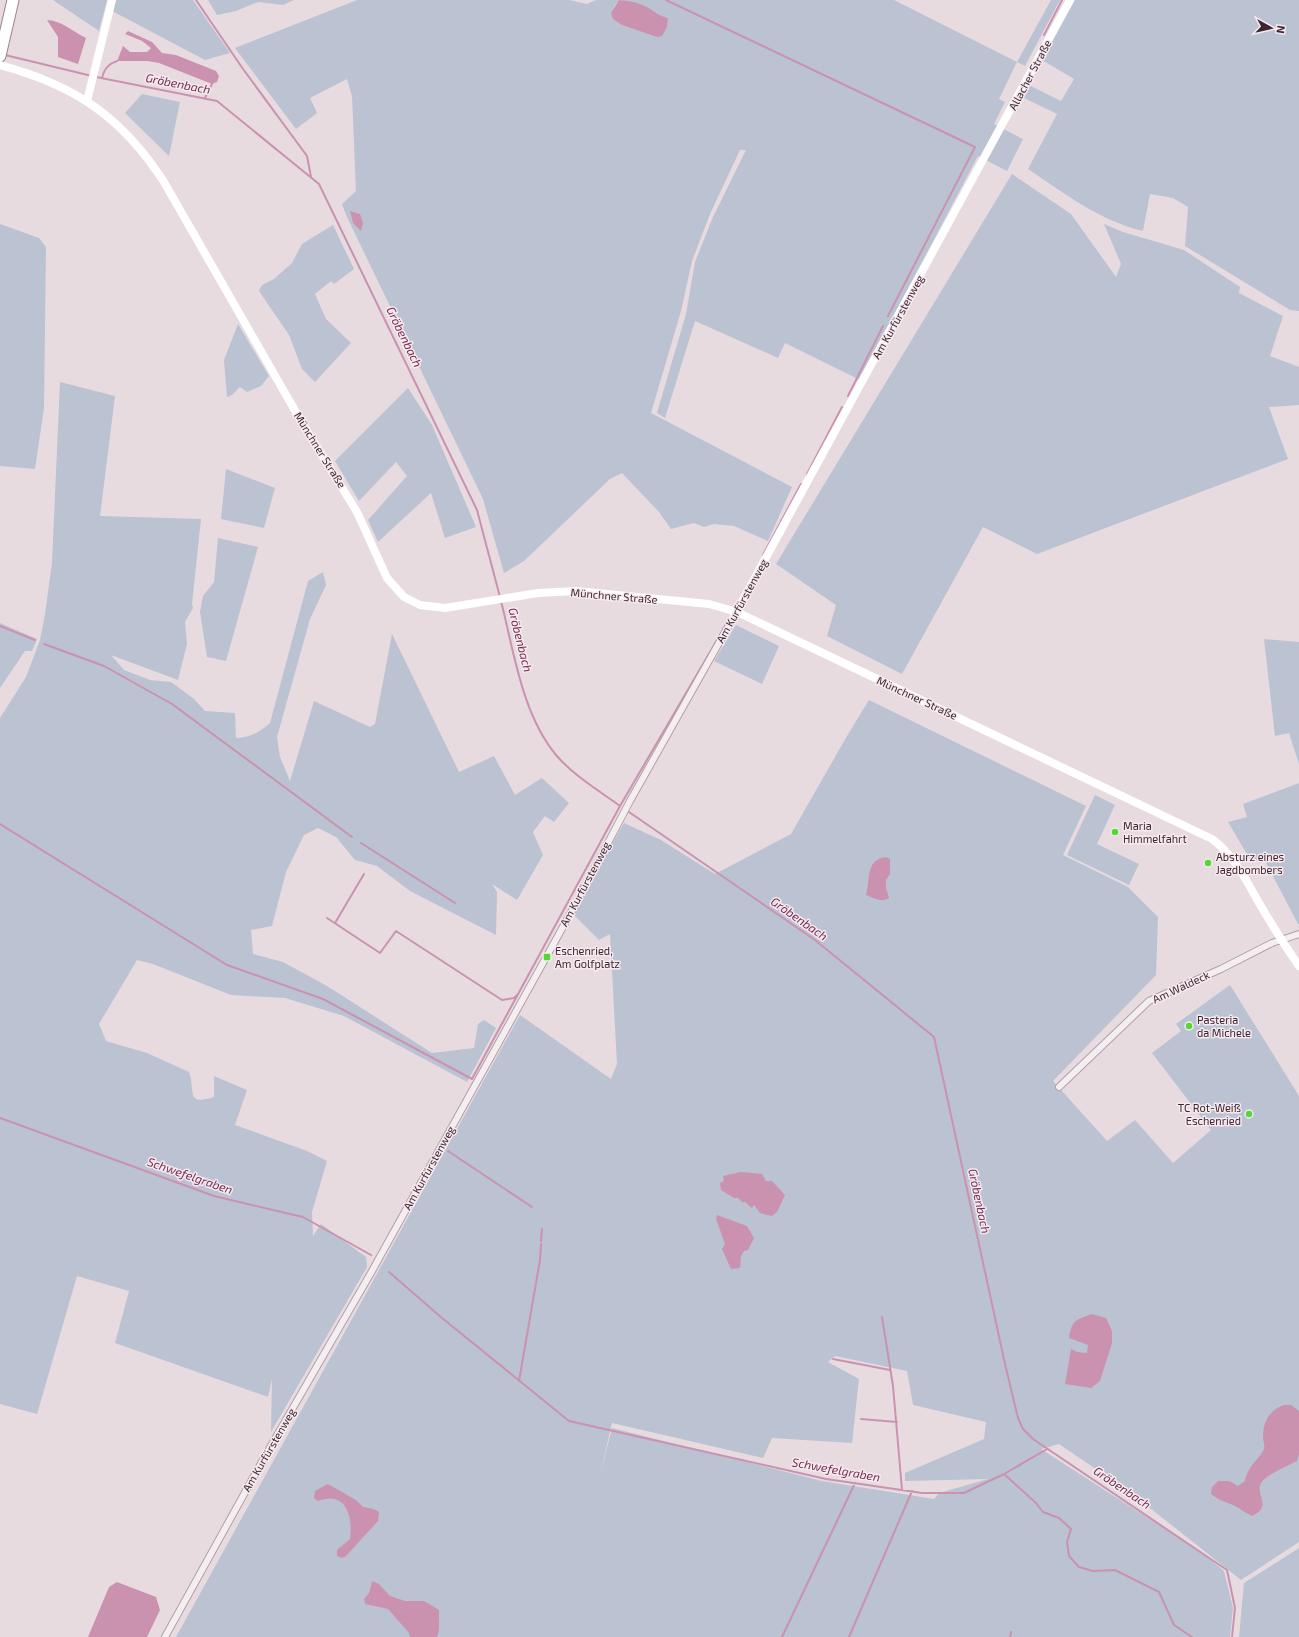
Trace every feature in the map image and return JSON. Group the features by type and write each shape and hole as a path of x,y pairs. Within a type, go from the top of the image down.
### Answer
{"highway":[{"path":"0,56 13,0"}],"street":[{"path":"87,101 92,86 112,0"},
{"name":"Allacher Straße","path":"989,150 1070,0"},
{"name":"Münchner Straße","path":"0,65 50,80 87,101 131,138 143,152 164,182 301,420 357,512 387,578 404,597 420,605 432,608 445,608 538,592 576,591 708,604 735,615 1212,839 1222,846 1235,863 1299,966"},
{"name":"Am Kurfürstenweg","path":"165,1637 264,1458 372,1271 579,898 630,801 735,615 989,150"},
{"name":"Am Waldeck","path":"1059,1087 1149,1001 1281,939 1299,934"}],"shaded area":[{"path":"53,0 107,0 99,31"},
{"path":"115,0 193,0 230,53 205,60 112,11"},
{"path":"208,0 294,0 283,5 258,2 236,11 217,15"},
{"path":"357,0 569,0 587,4 596,0 619,0 894,0 1017,62 999,99 1005,102 994,124 1023,139 1007,171 978,156 860,380 785,343 778,358 695,321 665,418 657,413 686,314 695,262 713,217 746,150 740,150 710,214 692,261 681,311 651,413 792,487 768,541 734,526 714,524 704,527 694,523 671,529 659,512 622,473 610,479 524,561 504,573 483,499 342,204 356,191 352,96 347,79 310,98 317,113 296,129 235,48","holes":["619,0 645,6 656,15 668,18 636,29 622,25 614,7"]},
{"path":"619,0 642,5 668,18 667,27 662,36 657,37 622,25 613,19 611,13"},
{"path":"1051,0 1060,0 1025,66 1017,62"},
{"path":"1075,0 1299,0 1299,311 1290,310 1185,246 1188,207 1173,198 1150,194 1143,231 1097,213 1069,197 1028,169 1057,114 1022,97 1029,85 1061,101 1074,79 1042,60"},
{"path":"47,20 62,24 86,38 78,64 58,57 58,37"},
{"path":"128,31 152,42 162,53 176,55 216,71 219,76 217,82 212,84 159,63 147,61 117,61 123,46 130,52 147,52 151,48 142,41 125,34"},
{"path":"142,94 180,102 169,156 125,113"},
{"path":"1012,174 1071,214 1116,277 1121,264 1104,224 1123,232 1184,250 1240,287 1239,293 1283,316 1270,356 1299,367 1299,405 1269,407 1288,459 1037,554 983,527 902,674 827,636 836,605 776,564"},
{"path":"350,211 360,214 363,223 361,231 353,223"},
{"path":"0,224 39,238 46,247 44,408 35,469 0,466"},
{"path":"333,225 354,269 334,284 331,281 315,294 326,319 351,343 315,382 302,369 289,335 259,291 262,285 274,279 292,263 302,244"},
{"path":"238,324 269,376 261,386 247,392 240,387 232,395 227,397 224,360"},
{"path":"60,382 115,396 100,516 201,519 192,604 193,608 185,622 187,644 178,680 111,655 124,670 150,680 171,682 194,699 205,711 235,713 236,738 255,734 270,723 308,581 323,572 326,585 310,619 277,737 280,757 290,781 314,701 370,727 375,724 392,634 459,772 494,756 515,795 542,778 569,803 554,822 545,816 533,832 543,855 517,900 492,884 497,892 496,935 410,891 377,866 355,860 336,837 318,828 304,835 286,872 272,926 251,930 253,954 283,962 327,986 432,1053 474,1048 478,1024 484,1020 496,1028 467,1082 344,1016 285,998 231,995 153,964 137,960 99,1024 106,1041 147,1053 189,1072 193,1095 199,1100 214,1097 214,1076 247,1090 235,1125 307,1151 327,1161 312,1212 313,1236 321,1224 366,1257 367,1267 271,1432 272,1379 268,1397 115,1343 129,1291 77,1276 37,1414 0,1404 0,718 26,677 40,640 45,614 52,563"},
{"path":"408,388 432,425 476,527 445,538 431,493 378,542 368,520 407,476 396,462 359,501 335,461"},
{"path":"226,469 275,488 264,528 221,519"},
{"path":"218,538 258,547 226,661 207,657 200,612 203,596 214,582"},
{"path":"0,623 37,639 32,651 25,651 0,688"},
{"path":"736,625 779,646 762,684 714,661"},
{"path":"1264,639 1299,642 1299,764 1289,733 1275,736"},
{"path":"869,700 1086,806 1063,855 1128,887 1158,917 1156,975 1053,1081 1107,1141 1135,1120 1173,1163 1211,1130 1152,1053 1181,1031 1176,1024 1230,985 1299,1096 1299,1542 1241,1580 1131,1493 1059,1444 1041,1449 1204,1554 1224,1571 1233,1608 1230,1637 176,1637 520,1015 611,1079 617,1064 610,934 599,940 572,913 624,823 661,840 715,874 791,834","holes":["835,1356 907,1371 913,1405 986,1422 984,1439 905,1473 905,1481 988,1479 939,1493 934,1499 822,1481 612,1428 600,1475 612,1423 763,1458 772,1438 852,1443 859,1379 828,1362"]},
{"path":"1299,783 1298,924 1264,859 1251,861 1228,822 1247,817 1243,804"},
{"path":"1095,795 1115,805 1097,844 1139,864 1129,885 1067,855"},
{"path":"886,857 890,859 890,874 886,880 886,888 889,898 883,900 875,899 866,895 870,871 875,862"},
{"path":"741,1172 762,1174 766,1181 772,1181 785,1195 777,1212 772,1216 760,1213 754,1205 752,1208 745,1202 742,1202 738,1198 734,1198 721,1190 720,1183 724,1181 723,1176"},
{"path":"717,1215 747,1226 754,1238 748,1250 744,1251 741,1256 740,1268 731,1269 722,1249 725,1244 716,1219"},
{"path":"1092,1314 1106,1318 1112,1331 1112,1343 1100,1381 1091,1388 1065,1384 1071,1349 1077,1352 1087,1353 1088,1345 1069,1338 1071,1328 1078,1319"},
{"path":"1291,1405 1299,1411 1299,1454 1297,1461 1263,1480 1260,1488 1262,1505 1258,1512 1252,1516 1211,1494 1212,1487 1218,1481 1229,1481 1238,1486 1245,1481 1248,1471 1264,1449 1263,1431 1268,1417 1279,1407"},
{"path":"328,1484 356,1500 363,1507 374,1509 379,1512 378,1521 346,1556 342,1558 337,1556 337,1550 350,1539 351,1530 349,1514 346,1507 335,1499 318,1501 314,1498 315,1491"},
{"path":"1299,1548 1299,1637 1239,1637 1244,1583"},
{"path":"372,1581 379,1584 390,1596 405,1601 424,1601 439,1610 439,1630 437,1637 410,1637 409,1633 388,1609 365,1604 364,1599 369,1593"},
{"path":"117,1582 156,1597 160,1610 147,1637 88,1637 109,1587"}],"waterway":[{"path":"196,0 243,69 307,156 311,177"},
{"path":"666,0 975,147 888,316"},
{"path":"1044,35 1062,0"},
{"name":"Gröbenbach","path":"5,55 92,76"},
{"path":"102,78 107,67 117,61"},
{"name":"Gröbenbach","path":"96,77 217,101 319,184 477,510 500,597"},
{"path":"205,98 212,84"},
{"path":"848,396 883,326"},
{"path":"807,474 842,407"},
{"path":"763,555 801,484"},
{"name":"Gröbenbach","path":"501,601 515,661 527,702 544,739 570,770 620,806"},
{"path":"0,824 227,965 323,999 472,1079 620,806 727,623"},
{"path":"0,626 35,640"},
{"path":"44,644 104,666 172,704 352,837"},
{"name":"Gröbenbach","path":"629,812 815,940 934,1037 1005,1364 1018,1418 1023,1429 1033,1439 1227,1570 1235,1608 1232,1637"},
{"path":"361,843 455,903"},
{"path":"335,923 364,874"},
{"path":"327,918 380,953 396,931 502,1000 514,998 518,994"},
{"name":"Schwefelgraben","path":"0,1118 214,1196 303,1217 371,1255"},
{"path":"448,1151 532,1207"},
{"path":"541,1241 542,1229"},
{"path":"519,1381 540,1260 541,1244"},
{"name":"Schwefelgraben","path":"389,1272 442,1318 569,1421 826,1479 922,1493 964,1493 1004,1474 1047,1449"},
{"path":"882,1317 893,1386 902,1490"},
{"path":"833,1359 890,1370"},
{"path":"861,1419 897,1422"},
{"path":"1004,1474 1036,1503 1043,1512 1059,1518 1071,1529 1067,1542 1069,1556 1079,1567 1093,1571 1115,1570 1159,1592 1174,1625 1192,1637"},
{"path":"782,1637 855,1483"},
{"path":"849,1637 912,1491"},
{"path":"1010,1637 1011,1632"}],"place":[{"name":"Maria Himmelfahrt","path":"1115,832"},
{"name":"Absturz eines Jagdbombers","path":"1208,863"},
{"name":"Eschenried, Am Golfplatz","path":"547,957"},
{"name":"Pasteria da Michele","path":"1189,1026"},
{"name":"TC Rot-Weiß Eschenried","path":"1249,1114"}]}
